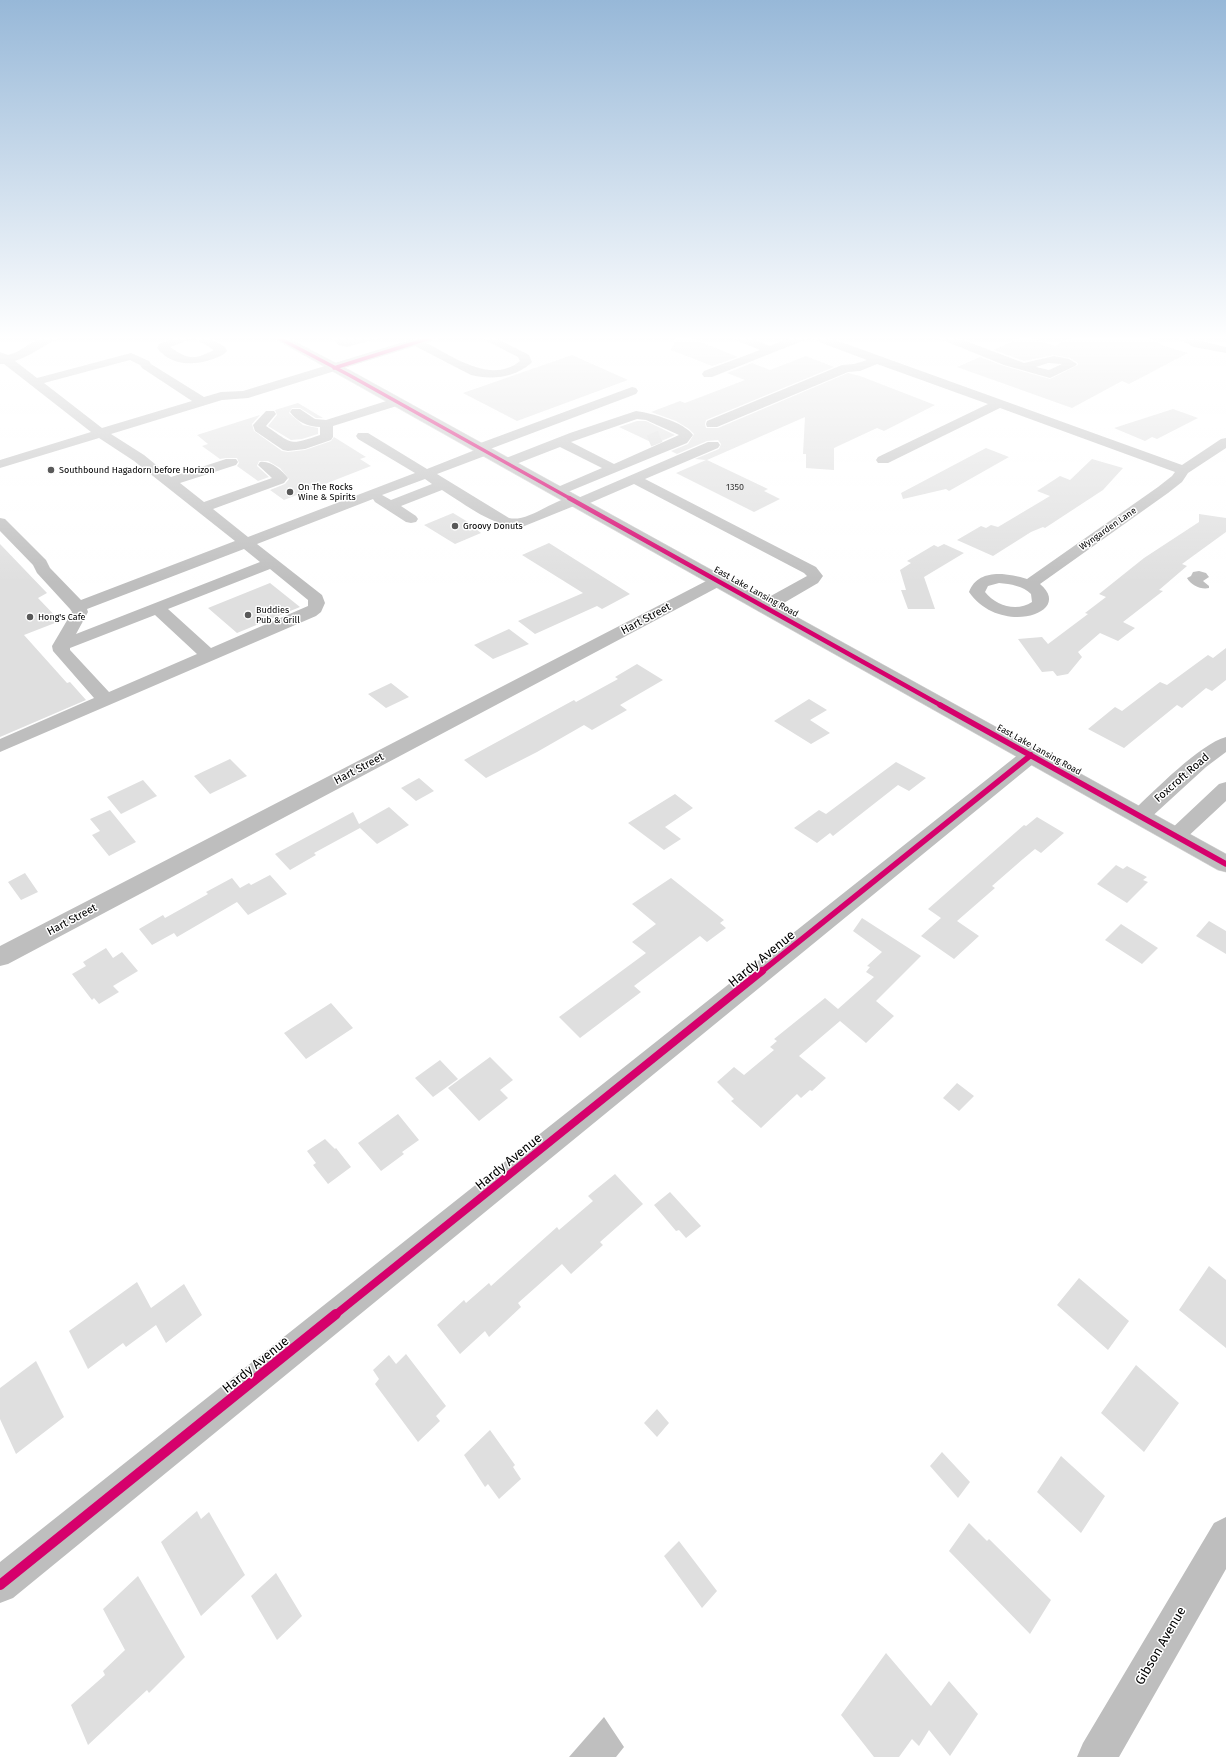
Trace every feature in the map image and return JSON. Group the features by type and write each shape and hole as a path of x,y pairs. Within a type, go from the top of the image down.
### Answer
{"street":[{"path":"0,746 310,612 315,608 317,603 316,598 169,482 115,441 100,433 82,419"},
{"path":"0,464 147,419"},
{"path":"0,476 188,419"},
{"path":"260,419 260,428 288,447 300,446 326,437 327,424"},
{"path":"306,419 312,423 327,424 343,419"},
{"name":"East Lake Lansing Road","path":"426,419 1226,864"},
{"path":"78,607 426,474 561,419"},
{"path":"506,463 625,419"},
{"path":"558,492 632,460 658,451 684,438 686,435 683,432 654,419"},
{"path":"712,424 724,419"},
{"path":"883,460 967,419"},
{"path":"1040,419 1183,470"},
{"path":"632,460 637,448 670,432 672,427"},
{"path":"363,436 504,521 513,523 522,523 576,502 713,445"},
{"path":"561,442 614,469"},
{"name":"Wyngarden Lane","path":"1028,585 1163,490 1177,478 1183,470 1226,442"},
{"path":"169,482 231,462"},
{"path":"397,470 411,464"},
{"path":"202,508 281,478 265,465"},
{"path":"634,479 810,570 815,576 812,580 764,607"},
{"path":"390,505 444,484"},
{"path":"285,528 277,518 347,489 390,505 411,519"},
{"path":"0,522 40,563 43,570 78,607 80,612 61,646 62,651 106,700"},
{"path":"61,646 162,613 276,567"},
{"name":"Hart Street","path":"0,957 718,581"},
{"path":"162,613 209,656"},
{"name":"Foxcroft Road","path":"1140,816 1199,762 1226,743"},
{"name":"Hardy Avenue","path":"0,1585 1031,755"},
{"path":"1176,836 1226,788"},
{"name":"Gibson Avenue","path":"1096,1757 1226,1535"}],"shaded area":[{"path":"1199,571 1206,573 1209,577 1203,581 1209,586 1209,588 1196,586 1187,578 1191,576 1193,572"},
{"path":"604,1717 624,1747 616,1757 569,1757"}],"building":[{"path":"247,419 256,419 252,424 254,431 282,451 288,452 305,450 331,441 334,437 366,457 360,459 371,466 284,500 270,490 285,484 289,479 280,468 268,461 259,461 257,466 269,477 258,481 237,466 239,463 237,458 220,459 202,446 208,444 197,435"},
{"path":"274,419 296,419 303,425 318,428 318,434 302,439 291,440 268,426"},
{"path":"670,419 708,419 706,420 706,428 718,428 739,419 800,419 707,460 768,489 764,491 780,499 754,512 676,473 706,460 695,459 719,449 721,444 718,440 707,441 677,454 671,451 688,444 694,434 676,421"},
{"path":"805,419 908,419 884,431 877,428 834,448 834,470 806,468 806,454 803,454"},
{"path":"1142,419 1196,419 1157,439 1152,437 1145,441 1114,428"},
{"path":"637,421 646,421 675,435 655,444 619,427"},
{"path":"986,448 1009,457 949,491 946,489 903,499 901,493"},
{"path":"1092,459 1123,468 1103,490 1045,528 1043,527 1031,532 993,556 957,540 981,526 986,528 991,525 998,527 1050,496 1037,491 1060,476 1070,480"},
{"path":"453,513 478,528 476,529 481,533 455,544 424,525"},
{"path":"1199,514 1226,518 1226,532 1182,564 1187,566 1159,590 1163,591 1123,622 1135,628 1118,641 1100,633 1078,652 1082,657 1068,674 1057,676 1053,671 1042,672 1018,639 1042,637 1048,644 1088,614 1085,613 1106,597 1099,594 1144,558 1199,522"},
{"path":"549,543 630,594 602,609 597,606 535,634 518,621 583,593 522,555"},
{"path":"0,544 47,593 38,598 60,621 24,635 67,683 70,682 86,700 0,737"},
{"path":"944,544 964,553 924,577 935,609 908,609 901,590 906,590 900,570 911,563 907,561 934,545 938,547"},
{"name":"Buddies Pub & Grill","path":"270,583 300,607 237,633 208,608"},
{"path":"509,629 529,644 493,659 474,645"},
{"path":"1226,648 1226,680 1212,691 1206,688 1182,708 1177,705 1124,748 1088,729 1115,707 1122,711 1160,682 1167,685 1208,655 1213,658"},
{"path":"637,664 663,680 620,705 627,710 592,730 584,725 537,752 486,778 464,760 574,700 576,702 618,679 615,677"},
{"path":"391,683 409,697 386,708 368,694"},
{"path":"809,699 827,710 810,720 830,733 811,744 774,721"},
{"path":"230,759 247,776 210,794 194,776"},
{"path":"896,762 926,778 909,791 898,785 833,836 830,833 817,843 794,828 819,810 826,814"},
{"path":"419,778 434,791 416,801 401,788"},
{"path":"143,780 157,796 121,814 107,797"},
{"path":"675,794 693,808 665,827 681,839 664,850 628,823"},
{"path":"389,807 409,825 377,844 360,828 314,853 316,855 290,870 275,854 353,812 359,824"},
{"path":"110,810 136,842 109,856 92,835 100,831 90,819"},
{"path":"1037,817 1064,833 1041,853 1035,849 992,886 995,888 957,921 979,936 954,959 921,936 941,918 928,909 1024,825 1026,826"},
{"path":"1116,865 1123,869 1127,866 1147,877 1143,880 1148,882 1127,903 1097,884"},
{"path":"25,873 38,892 21,900 8,882"},
{"path":"270,875 287,894 248,915 237,902 177,937 174,933 152,945 139,929 163,915 165,918 208,894 206,892 232,878 240,888 249,883 251,885"},
{"path":"671,878 724,920 720,923 726,928 707,942 700,936 634,986 641,992 580,1038 559,1017 646,953 632,942 656,924 632,904"},
{"path":"862,918 921,956 876,1001 894,1016 866,1043 840,1021 799,1056 826,1078 812,1091 810,1090 801,1098 797,1094 761,1128 731,1101 734,1099 717,1082 734,1067 744,1075 774,1050 770,1047 777,1041 774,1039 825,998 838,1009 874,977 866,972 870,967 867,966 882,952 853,931"},
{"path":"1209,921 1226,931 1226,954 1196,936"},
{"path":"1121,924 1158,948 1142,964 1105,940"},
{"path":"106,948 113,958 122,952 138,971 113,986 119,992 99,1004 94,998 92,1000 72,974 86,966 83,962"},
{"path":"331,1003 353,1028 306,1059 284,1033"},
{"path":"490,1057 513,1080 500,1090 508,1098 479,1121 448,1088"},
{"path":"440,1060 458,1079 433,1097 415,1078"},
{"path":"957,1083 974,1096 959,1111 943,1098"},
{"path":"398,1114 419,1140 402,1152 404,1154 381,1171 358,1143"},
{"path":"325,1139 335,1149 336,1148 351,1167 328,1184 313,1165 316,1163 307,1151"},
{"path":"615,1174 643,1204 600,1242 603,1245 571,1274 562,1264 518,1303 521,1307 489,1337 485,1331 460,1354 437,1325 464,1300 466,1303 489,1283 491,1286 557,1227 559,1230 593,1201 588,1196"},
{"path":"670,1192 701,1226 686,1238 679,1230 676,1231 654,1205"},
{"path":"1209,1266 1226,1280 1226,1348 1179,1310"},
{"path":"1079,1278 1129,1321 1108,1350 1057,1305"},
{"path":"137,1282 151,1308 184,1284 202,1315 166,1343 156,1325 126,1347 123,1343 88,1369 69,1331"},
{"path":"406,1354 446,1406 436,1416 440,1421 418,1442 375,1384 379,1379 373,1370 389,1355 396,1364"},
{"path":"36,1361 64,1417 16,1454 0,1419 0,1388"},
{"path":"1136,1365 1179,1403 1144,1452 1101,1413"},
{"path":"657,1409 669,1423 657,1437 644,1423"},
{"path":"490,1430 515,1465 513,1467 521,1479 499,1499 488,1484 485,1487 464,1455"},
{"path":"942,1452 970,1482 958,1498 930,1466"},
{"path":"1061,1456 1105,1496 1081,1533 1037,1492"},
{"path":"197,1511 201,1519 209,1512 245,1575 201,1616 161,1542"},
{"path":"969,1523 987,1541 989,1539 1051,1600 1030,1634 949,1551"},
{"path":"679,1541 717,1591 702,1608 664,1556"},
{"path":"276,1573 302,1616 277,1640 251,1596"},
{"path":"138,1576 185,1657 149,1693 147,1690 88,1745 71,1705 105,1675 103,1671 125,1650 103,1609"},
{"path":"886,1653 931,1706 949,1681 978,1714 950,1756 929,1730 919,1746 912,1739 899,1757 874,1757 841,1715"}],"tunnel":[{"path":"649,441 661,436"}],"cycle path":[{"path":"428,419 1226,864"},
{"path":"0,1585 1031,755"}],"place":[{"name":"Southbound Hagadorn before Horizon","path":"51,470"},
{"name":"On The Rocks Wine & Spirits","path":"290,492"},
{"name":"Groovy Donuts","path":"455,526"},
{"name":"Buddies Pub & Grill","path":"248,615"},
{"name":"Hong's Cafe","path":"30,617"}]}
